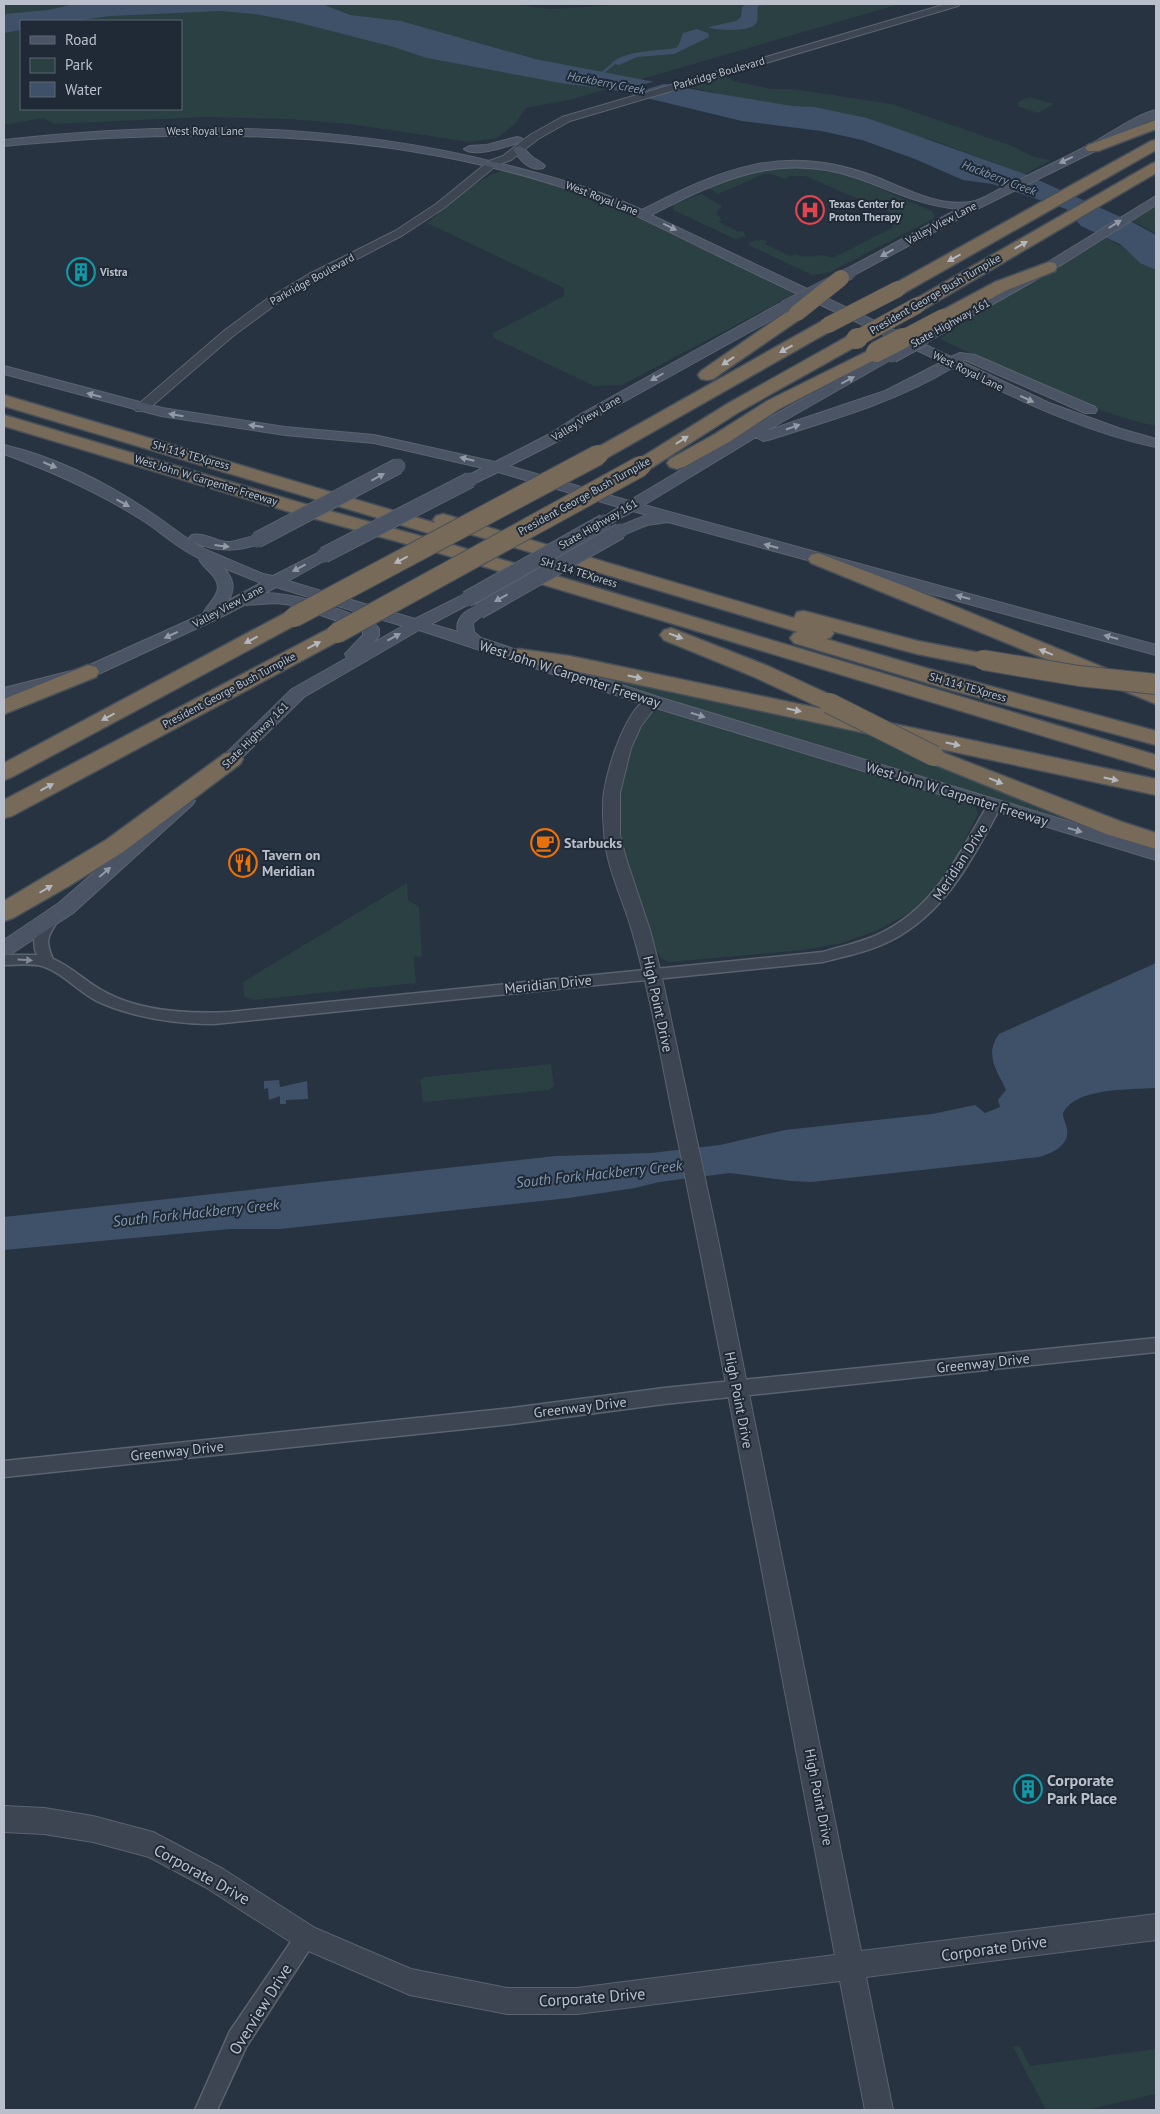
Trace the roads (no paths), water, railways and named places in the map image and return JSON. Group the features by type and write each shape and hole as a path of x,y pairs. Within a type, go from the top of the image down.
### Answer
{"highway":[{"path":"1093,148 1156,124"},
{"name":"President George Bush Turnpike","path":"4,772 507,503 593,452 898,289 1083,187 1156,144"},
{"name":"President George Bush Turnpike","path":"4,810 338,633 641,466 733,408 918,305 1156,167"},
{"path":"502,541 585,507 662,479 773,405 884,354 944,322 1001,286 1049,267"},
{"path":"593,452 670,401 790,310 845,276"},
{"path":"4,390 323,483 594,566 962,674 1156,725"},
{"name":"SH 114 TEXpress","path":"4,400 959,685 1156,738"},
{"name":"West John W Carpenter Freeway","path":"4,420 303,510 446,549 1156,763"},
{"name":"SH 114 TEXpress","path":"90,445 109,445 356,515 1156,752"},
{"path":"446,549 534,586 714,651 829,704 934,756 1114,828 1156,841"},
{"path":"818,559 910,594 1156,697"},
{"path":"594,566 624,568 917,647 1079,676 1156,684"},
{"path":"519,656 570,663 1156,787"},
{"path":"4,707 88,672"},
{"path":"4,912 57,882 149,822 232,759"}],"main road":[{"name":"Valley View Lane","path":"845,276 942,222 1093,148 1156,113"},
{"name":"West Royal Lane","path":"4,135 100,126 301,126 366,132 470,149 643,214 957,359 1093,412 1156,430"},
{"name":"West Royal Lane","path":"4,143 96,134 220,126 340,138 539,166 584,178 674,215"},
{"path":"470,149 518,145 522,155 539,166"},
{"path":"643,214 728,173 773,164 817,165 841,170 860,175 916,198 950,206 973,206"},
{"path":"916,198 942,214 944,218 942,222"},
{"path":"1049,267 1156,200"},
{"name":"West Royal Lane","path":"752,254 957,359 987,380 1065,415 1156,443"},
{"name":"Valley View Lane","path":"4,693 88,672 210,617 324,555 553,438 586,417 790,310"},
{"name":"State Highway 161","path":"4,949 66,908 232,759 298,693 418,624 473,605 632,505 662,479 730,448 884,354"},
{"path":"730,448 874,400 931,375 957,359"},
{"path":"4,370 141,408 180,416 285,430 374,439 498,467 818,559 1156,650"},
{"path":"931,375 963,374 987,380"},
{"path":"1065,415 1082,416 1135,431 1156,430"},
{"path":"145,515 165,520 209,544 226,548 244,546 398,466 400,457 393,451 317,440 285,430"},
{"path":"553,438 537,456 538,463 547,470 617,492 640,493 662,479"},
{"name":"West John W Carpenter Freeway","path":"4,449 52,466 145,515 173,536 200,552 274,582 418,624 652,701 1156,854"},
{"path":"475,642 465,633 464,627 473,605 639,521 650,518 671,517"},
{"path":"200,552 219,570 227,583 227,591 210,617"},
{"path":"210,617 252,599 284,598 367,625 372,633 370,640 340,668"}],"street":[{"name":"Parkridge Boulevard","path":"518,145 541,121 592,102 928,4"},
{"name":"Parkridge Boulevard","path":"141,408 221,339 261,308 313,277 399,233 440,206 518,145 566,119 955,4"},
{"name":"High Point Drive","path":"652,701 634,724 623,748 612,793 612,835 617,858 641,930 652,973 820,1800 879,2110"},
{"name":"Meridian Drive","path":"4,960 21,959 47,962 104,998 151,1014 194,1019 230,1018 652,973 823,957 864,946 887,936 911,923 934,904 958,870 994,806"},
{"path":"47,962 39,946 43,930 55,915"},
{"name":"Greenway Drive","path":"4,1469 512,1416 737,1389 1156,1345"},
{"name":"Corporate Drive","path":"4,1819 44,1821 93,1829 153,1845 214,1878 306,1937 410,1982 507,2001 577,2001 1156,1927"},
{"name":"Overview Drive","path":"206,2110 238,2039 306,1937"}],"water":[{"name":"Hackberry Creek","path":"74,4 322,4 350,15 401,21 535,59 702,91 792,106 814,107 867,118 1025,174 1134,223 1156,235 1156,270 1140,263 1120,244 1081,226 1066,209 992,184 963,180 915,159 862,140 821,131 742,121 605,88 566,84 427,58 394,47 292,21 255,14 221,11 111,16 81,20 20,20 20,30 4,33 4,14 48,10"},
{"path":"769,4 758,6 757,22 749,28 727,30 709,27 736,21 741,17 742,7 745,5"},
{"path":"697,29 708,33 709,37 674,54 637,57 619,65 611,63 634,53 676,48 683,33"},
{"name":"South Fork Hackberry Creek","path":"1156,963 1156,1088 1119,1090 1091,1094 1079,1098 1063,1113 1067,1129 1066,1140 1055,1151 1040,1157 811,1182 730,1173 659,1182 635,1188 569,1198 280,1229 230,1229 4,1250 4,1217 556,1156 651,1153 720,1145 785,1130 932,1114 975,1105 985,1113 1000,1107 998,1100 1006,1090 992,1056 992,1049 999,1034"},
{"path":"279,1080 280,1087 307,1081 308,1099 286,1100 286,1104 280,1104 280,1096 269,1100 268,1088 264,1089 264,1081"}],"waterway":[{"name":"Hackberry Creek","path":"601,74 617,61"}],"place":[{"name":"Texas Center for Proton Therapy","path":"810,210"},
{"name":"Vistra","path":"81,272"},
{"name":"Starbucks","path":"545,843"},
{"name":"Tavern on Meridian","path":"243,863"},
{"name":"Corporate Park Place","path":"1028,1789"}]}
